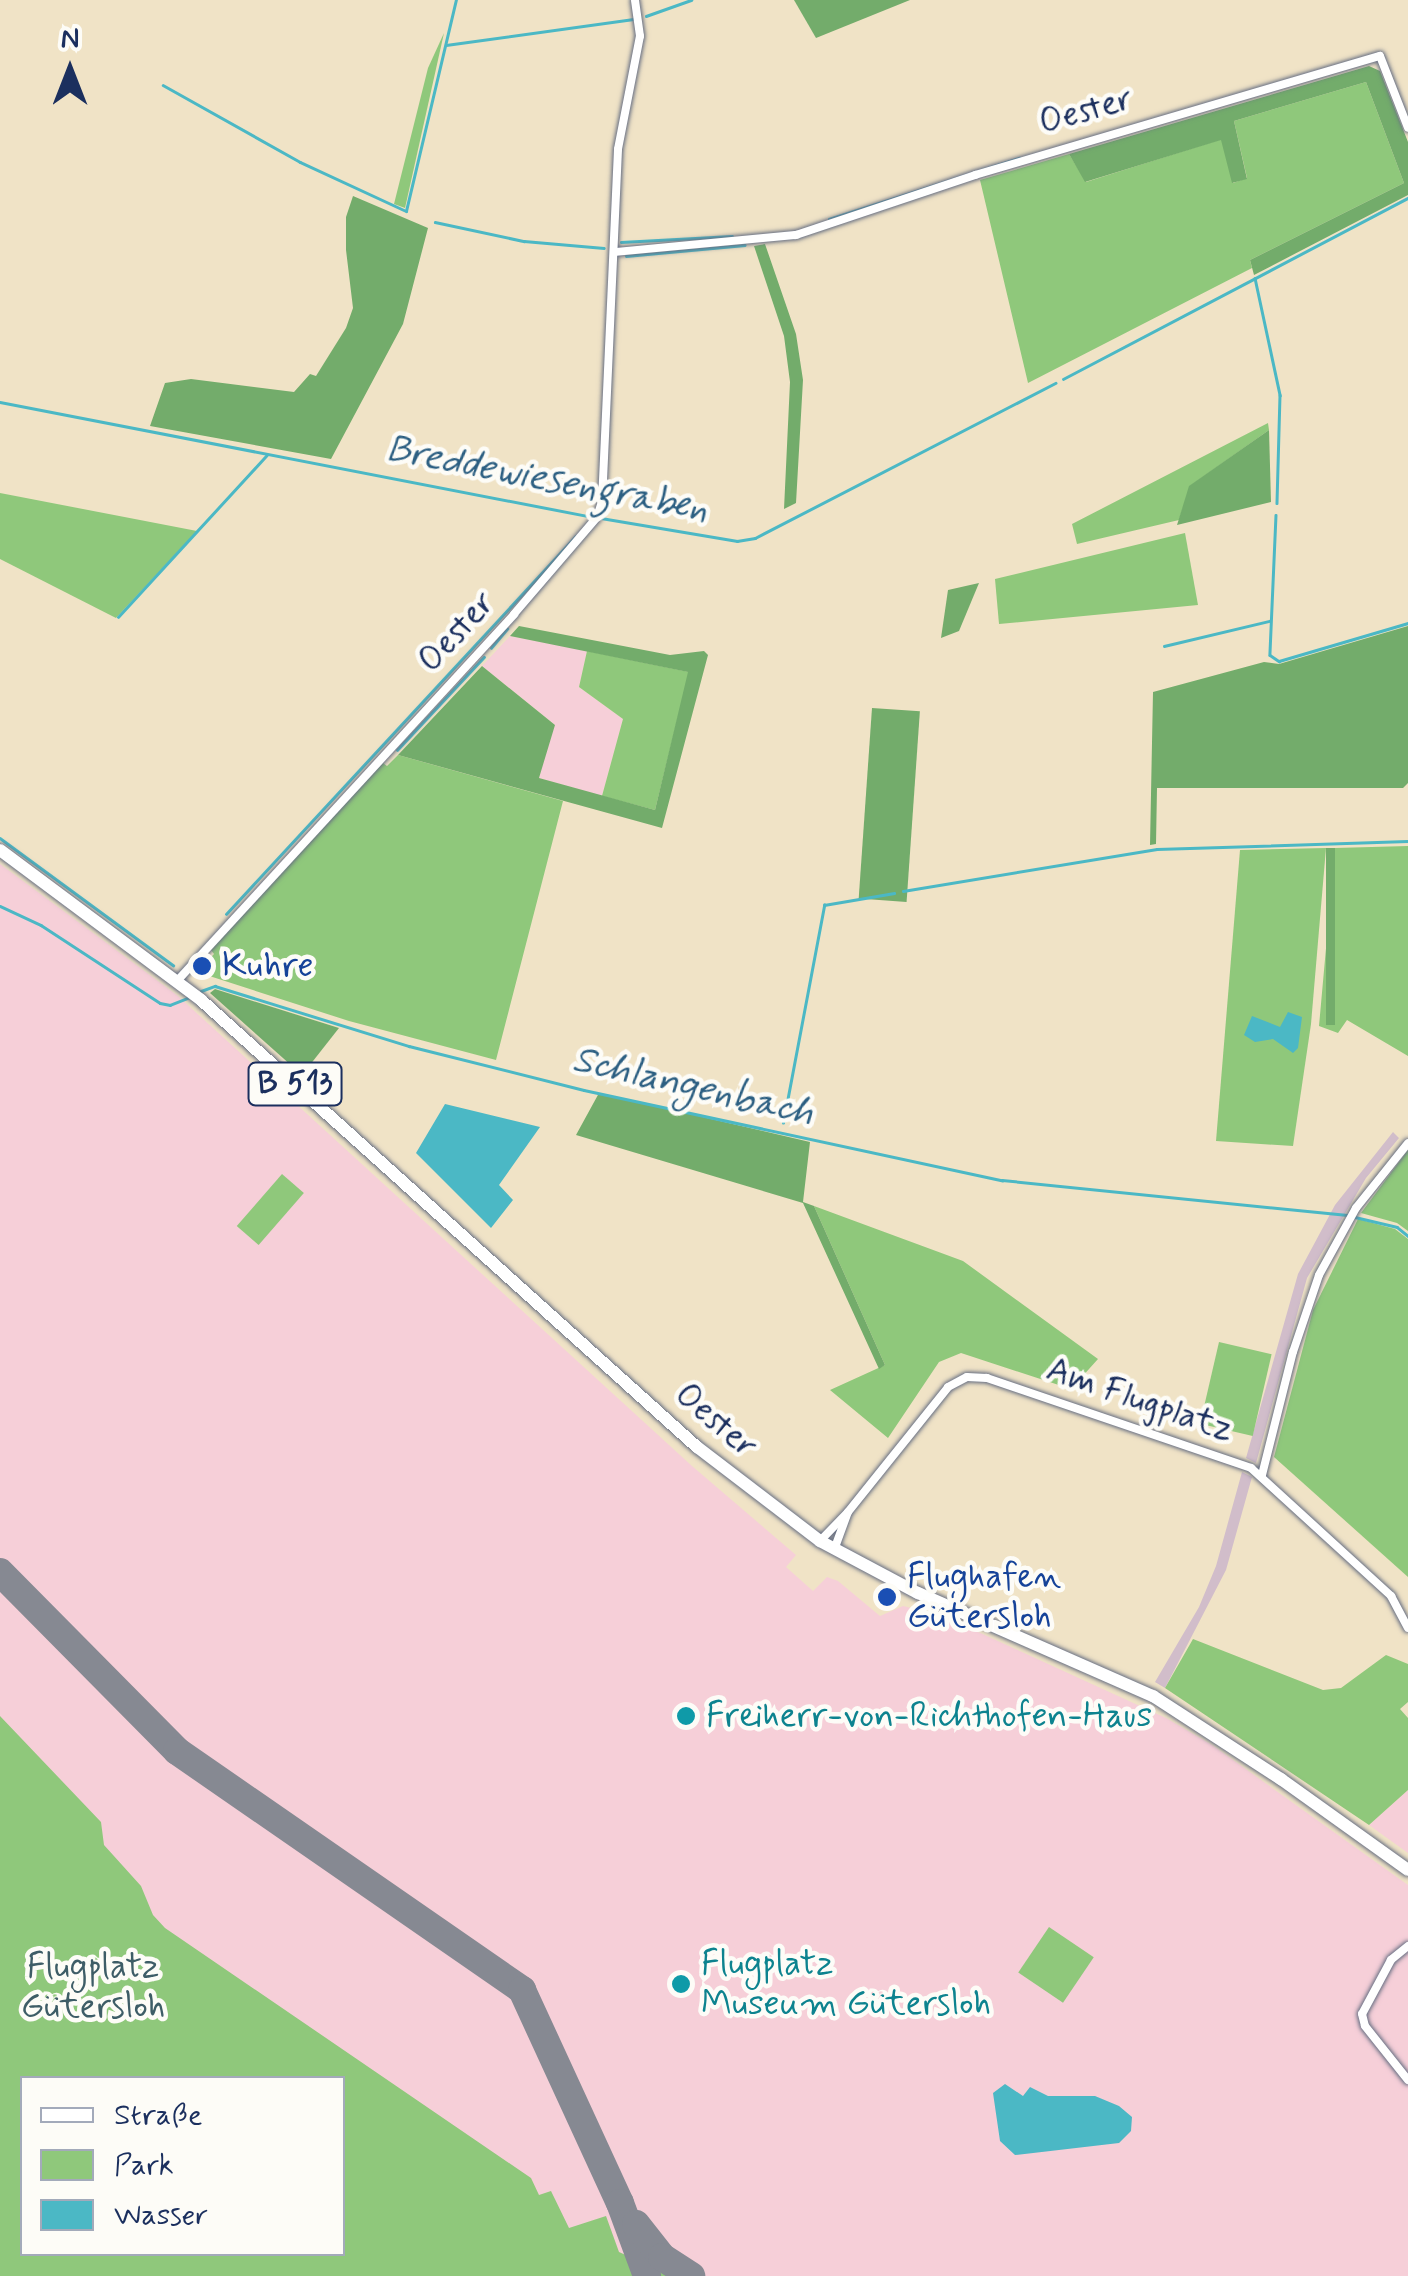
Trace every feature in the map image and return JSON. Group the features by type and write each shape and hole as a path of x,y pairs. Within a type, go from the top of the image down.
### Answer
{"main road":[{"name":"Oester","path":"0,850 200,1000 697,1447 820,1541"},
{"name":"B 513","path":"820,1541 918,1592 1153,1696 1282,1779 1408,1870"}],"street":[{"name":"Oester","path":"182,985 587,533 602,502 618,149 640,36 635,0"},
{"name":"Oester","path":"616,252 796,235 975,175 1380,56 1408,128"},
{"path":"1262,1476 1306,1308 1356,1208 1408,1142"},
{"name":"Am Flugplatz","path":"820,1541 948,1387 968,1377 987,1378 1215,1453 1262,1476 1391,1596 1408,1628"},
{"name":"Am Flugplatz","path":"834,1550 848,1512"},
{"path":"1408,1946 1391,1960 1362,2014 1365,2026 1408,2080"}],"shaded area":[{"path":"510,636 587,651 579,687 623,719 602,796 539,778 554,724 482,666"},
{"path":"0,864 178,996 692,1466 796,1555 786,1567 813,1591 827,1577 838,1581 880,1616 903,1606 941,1615 1166,1718 1212,1745 1408,1885 1408,2276 0,2276"},
{"path":"1393,1132 1399,1138 1366,1178 1307,1278 1256,1463 1246,1458 1298,1274 1335,1205"},
{"path":"1242,1472 1252,1477 1226,1570 1165,1688 1155,1682 1199,1607 1216,1566"},
{"path":"1408,1790 1408,1853 1369,1825"}],"green space":[{"path":"794,0 910,0 816,38"},
{"path":"444,33 405,208 394,204 428,68"},
{"path":"1369,66 1380,71 1408,142 1408,195 1254,275 1250,260 1404,183 1366,82 1234,121 1247,179 1232,183 1221,140 1085,182 1069,154"},
{"path":"1366,82 1404,183 1250,260 1252,268 1028,383 980,180 1069,154 1086,182 1222,139 1233,183 1247,178 1234,121"},
{"path":"353,196 428,228 403,324 331,459 150,426 165,383 191,379 294,392 310,374 316,376 346,328 353,308 346,217"},
{"path":"765,244 796,334 803,380 796,503 784,509 790,382 784,336 754,246"},
{"path":"1268,423 1269,430 1190,486 1179,520 1077,544 1072,524"},
{"path":"1269,430 1271,502 1177,525 1189,486"},
{"path":"0,493 197,531 116,618 0,559"},
{"path":"1185,533 1198,605 999,624 995,579"},
{"path":"979,583 959,631 941,638 948,590"},
{"path":"519,626 670,655 704,651 708,655 662,828 398,755 482,666 555,725 539,778 655,810 688,672 510,636"},
{"path":"1408,626 1408,783 1403,788 1157,788 1156,844 1150,845 1153,692 1264,662 1279,664"},
{"path":"587,651 689,672 655,810 602,796 623,719 579,687"},
{"path":"872,708 920,711 907,902 859,899"},
{"path":"398,755 563,801 496,1060 349,1021 197,972 214,954 211,950 383,763 387,766"},
{"path":"1408,846 1408,1056 1347,1020 1338,1033 1319,1026 1335,848"},
{"path":"1326,848 1311,1024 1293,1146 1216,1141 1240,850"},
{"path":"1326,848 1335,848 1335,1025 1326,1025"},
{"path":"215,989 339,1028 302,1075 210,993"},
{"path":"599,1093 810,1142 803,1202 814,1206 885,1365 879,1369 803,1203 576,1135"},
{"path":"1408,1150 1408,1231 1397,1223 1361,1213"},
{"path":"282,1174 304,1193 259,1245 237,1226"},
{"path":"814,1206 963,1261 1098,1359 1071,1389 961,1353 939,1362 888,1438 830,1390 885,1365"},
{"path":"1358,1219 1395,1229 1408,1239 1408,1577 1274,1457 1313,1310"},
{"path":"1219,1342 1272,1354 1253,1436 1200,1424"},
{"path":"1193,1639 1323,1690 1341,1688 1386,1655 1408,1664 1408,1702 1400,1709 1408,1718 1408,1790 1369,1825 1165,1688"},
{"name":"Flugplatz Gütersloh","path":"0,1716 101,1822 104,1845 141,1886 153,1915 165,1928 531,2178 539,2195 551,2191 569,2228 606,2216 619,2252 672,2276 0,2276"},
{"path":"1049,1927 1094,1957 1063,2003 1018,1973"}],"water":[{"path":"1288,1012 1302,1017 1298,1048 1293,1053 1273,1039 1255,1042 1244,1035 1252,1016 1280,1027"},
{"path":"445,1104 540,1127 499,1185 513,1200 491,1228 416,1153"},
{"path":"1005,2084 1023,2096 1030,2087 1048,2096 1095,2096 1119,2106 1132,2117 1131,2131 1119,2143 1015,2155 1000,2141 993,2093"}],"waterway":[{"path":"163,85 300,162 406,211 456,0"},
{"path":"646,16 691,0"},
{"path":"446,45 633,19"},
{"path":"829,219 1019,158"},
{"name":"Breddewiesengraben","path":"1063,379 1408,198"},
{"path":"435,222 524,241 604,248"},
{"path":"621,242 732,236"},
{"path":"626,256 744,245"},
{"path":"1255,278 1280,395 1277,503"},
{"name":"Breddewiesengraben","path":"601,518 737,541 755,538 1055,383"},
{"name":"Breddewiesengraben","path":"0,402 593,517"},
{"path":"118,617 266,456"},
{"path":"1276,515 1270,655 1279,661 1408,623"},
{"path":"226,914 575,537"},
{"path":"1164,646 1269,621"},
{"path":"491,648 507,629"},
{"path":"397,750 484,657"},
{"path":"0,838 173,965"},
{"path":"903,891 1157,849 1408,841"},
{"path":"783,1123 824,905 894,893"},
{"name":"Schlangenbach","path":"0,906 41,925 160,1003 170,1005 190,997"},
{"name":"Schlangenbach","path":"201,991 215,986 409,1046 584,1090 1002,1180 1347,1215"},
{"name":"Schlangenbach","path":"1355,1217 1397,1227 1408,1236"}],"taxiway":[{"path":"0,1572 177,1751 522,1990 620,2203 647,2276"},
{"path":"636,2224 662,2257 691,2276"}],"place":[{"name":"Kuhre","path":"202,966"},
{"name":"Flughafen Gütersloh","path":"887,1597"},
{"name":"Freiherr-von-Richthofen-Haus","path":"686,1716"},
{"name":"Flugplatz Museum Gütersloh","path":"681,1984"}]}
